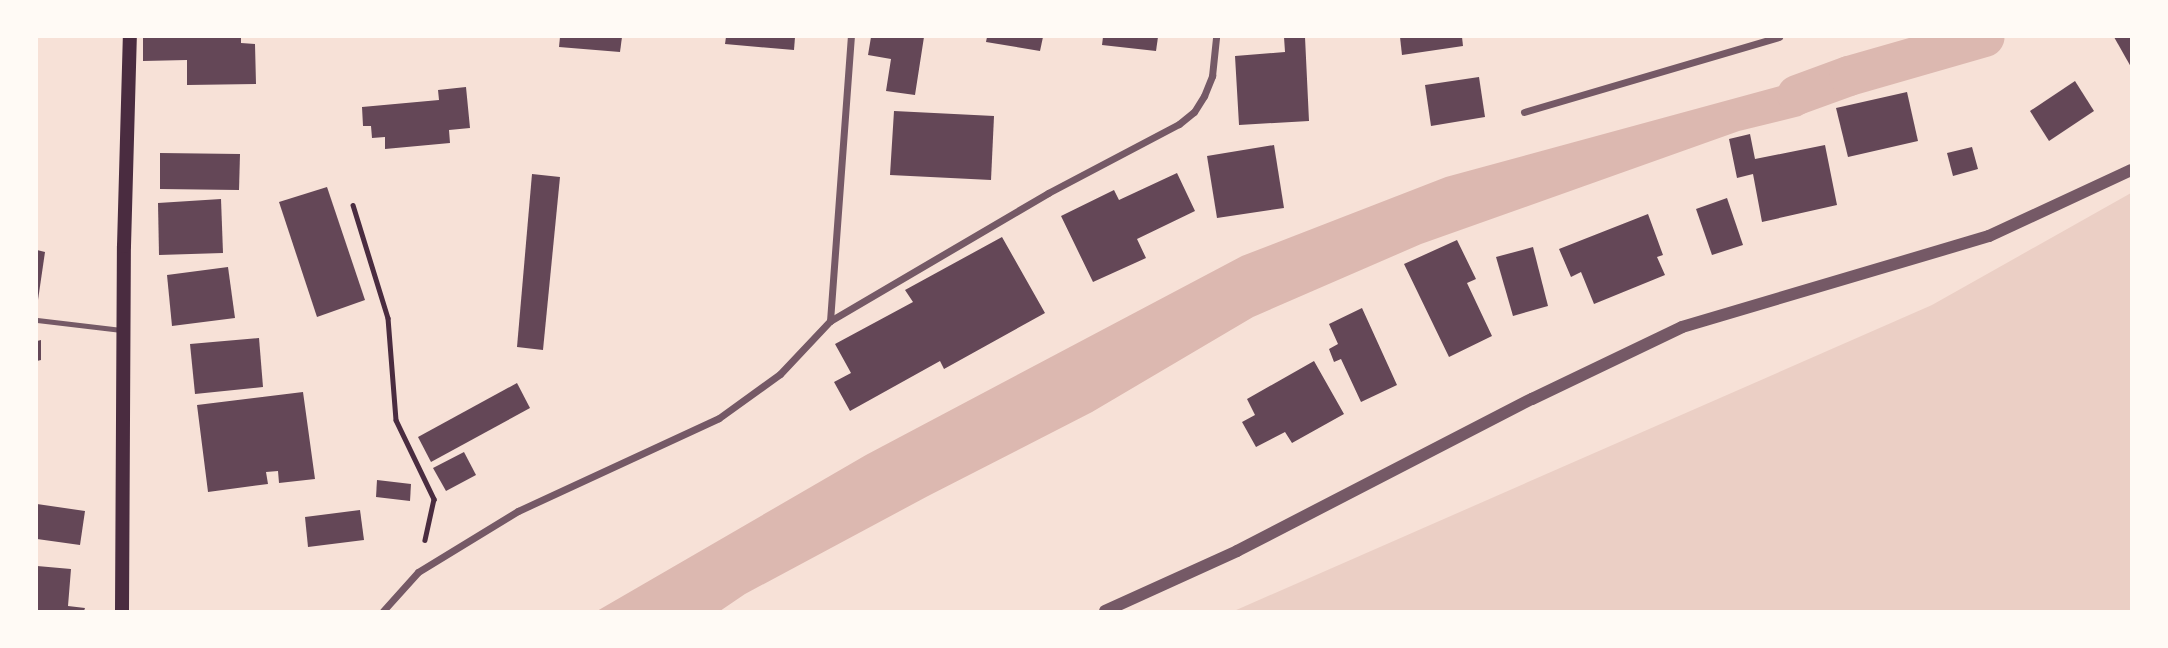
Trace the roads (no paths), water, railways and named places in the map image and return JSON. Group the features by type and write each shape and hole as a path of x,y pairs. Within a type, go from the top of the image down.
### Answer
{"main road":[{"path":"122,611 123,330 130,37"}],"street":[{"path":"830,321 851,37"},
{"path":"383,611 418,572 518,511 719,418 780,374 808,340 830,321 1048,192 1180,124 1194,112 1204,96 1212,76 1216,37"},
{"path":"1524,112 1779,37"},
{"path":"1105,611 1237,551 1532,399 1682,327 1989,236 2131,170"}],"lane":[{"path":"37,320 123,330"}],"waterway":[{"path":"1797,95 1849,76 1985,37"}]}
